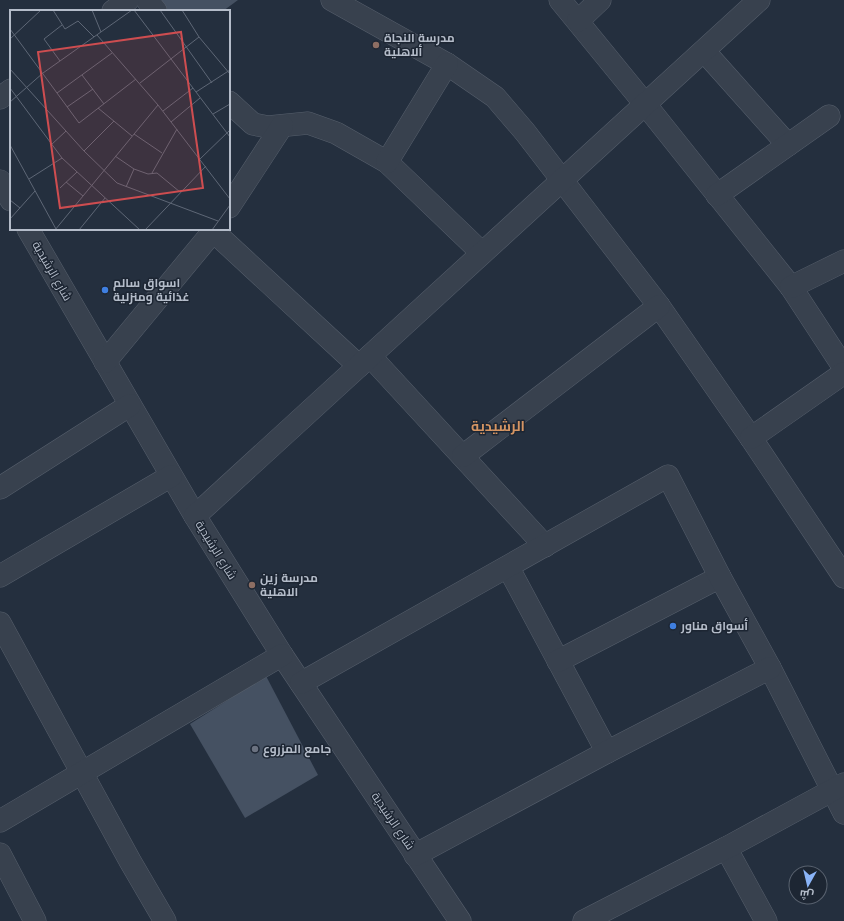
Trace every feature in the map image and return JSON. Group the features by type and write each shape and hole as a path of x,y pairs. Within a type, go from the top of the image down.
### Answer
{"street":[{"path":"114,10 128,0"},
{"path":"147,0 155,10"},
{"path":"332,0 447,64 495,98 525,132 563,180 659,306 751,438 844,577"},
{"path":"560,0 791,287 844,368"},
{"path":"578,22 600,0"},
{"path":"195,516 759,0"},
{"path":"704,51 788,145"},
{"path":"387,162 447,64"},
{"path":"0,98 10,91"},
{"path":"230,103 254,124 268,128 308,123 336,133 387,162 482,254"},
{"path":"717,195 829,116"},
{"path":"230,205 282,126"},
{"path":"0,181 10,198"},
{"name":"شارع الرشيدية","path":"29,230 195,516 282,655 460,921"},
{"path":"105,362 214,230 364,361 463,456 544,546"},
{"path":"791,287 844,262"},
{"path":"463,456 659,306"},
{"path":"751,438 844,373"},
{"path":"0,488 130,405"},
{"path":"0,576 171,476"},
{"path":"301,683 668,476 720,577 838,788 844,813"},
{"path":"508,567 607,752"},
{"path":"558,661 720,577"},
{"path":"0,623 165,921"},
{"path":"0,821 282,655"},
{"path":"416,855 607,752 770,668"},
{"path":"584,921 838,788"},
{"path":"726,848 766,921"},
{"path":"0,854 35,921"}],"building":[{"path":"151,0 238,0 224,10 159,10"},
{"name":"جامع المزروع","path":"266,676 318,775 245,818 190,724"}],"place":[{"name":"مدرسة النجاة ألاهلية","path":"376,45"},
{"name":"اسواق سالم غذائية ومنزلية","path":"105,290"},
{"name":"مدرسة زين الاهلية","path":"252,585"},
{"name":"أسواق مناور","path":"673,626"},
{"name":"جامع المزروع","path":"255,749"}],"district":[{"name":"الرشيدية","path":"498,426"}]}
